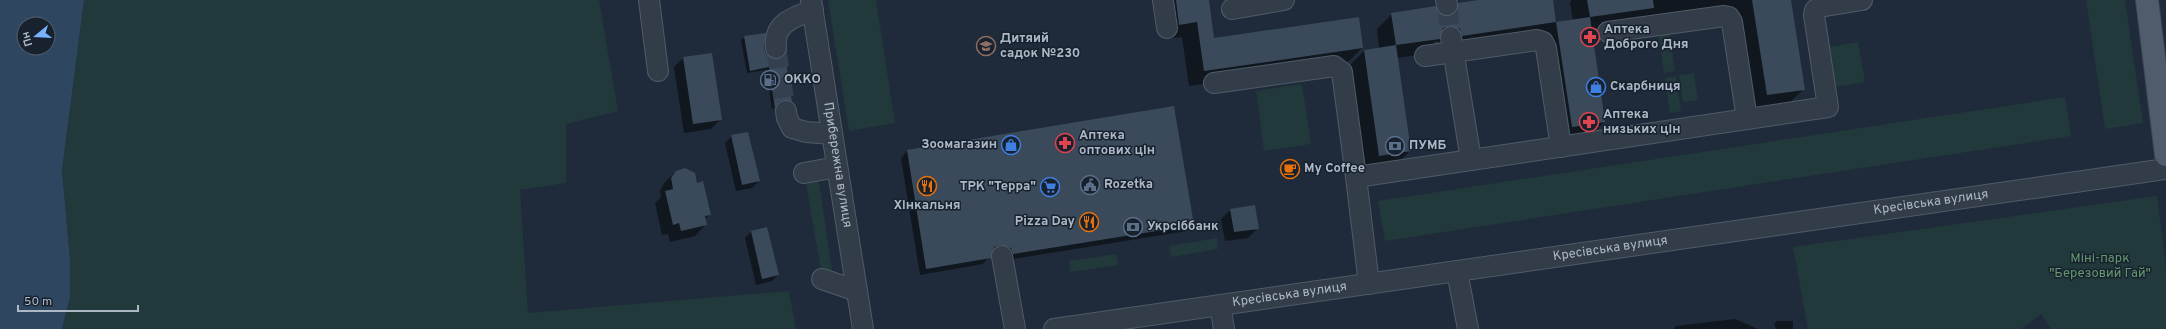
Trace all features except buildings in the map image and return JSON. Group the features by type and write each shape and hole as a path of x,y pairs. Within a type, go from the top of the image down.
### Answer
{"main road":[{"path":"2147,0 2166,155"}],"street":[{"path":"649,0 658,71"},
{"path":"1163,0 1167,28"},
{"path":"1232,9 1284,0"},
{"path":"1356,177 1828,107 1814,15 1815,10 1820,7 1862,0"},
{"path":"776,48 775,41 780,28 788,19 812,5"},
{"name":"Прибережна вулиця","path":"812,5 863,329"},
{"path":"1608,32 1724,16 1729,17 1732,22 1747,119"},
{"path":"1425,56 1452,45 1537,40 1543,42 1546,48 1561,147"},
{"path":"1452,45 1471,160"},
{"path":"1214,83 1334,66 1339,68 1342,72 1369,284"},
{"path":"786,111 787,118 792,128 806,132 832,134"},
{"path":"804,173 837,166"},
{"name":"Кресівська вулиця","path":"1054,329 2166,169"},
{"path":"1002,256 1015,329"},
{"path":"1457,271 1468,329"},
{"path":"822,279 857,291"},
{"path":"1220,305 1224,329"}],"green space":[{"path":"84,0 599,0 618,111 566,124 566,183 520,190 528,313 789,291 796,329 62,329 70,297 70,260 62,170"},
{"path":"828,0 876,0 895,123 849,131"},
{"path":"2086,0 2125,0 2143,123 2105,129"},
{"path":"1668,25 1675,71 1664,73 1657,27"},
{"path":"1858,42 1865,82 1829,88 1822,48"},
{"path":"1694,73 1698,100 1683,102 1679,75"},
{"path":"1676,76 1681,111 1670,113 1665,78"},
{"path":"1302,84 1311,144 1264,151 1256,91"},
{"path":"2065,97 2071,136 1385,241 1378,201"},
{"path":"818,176 833,276 821,271 805,177"},
{"name":"Міні-парк \"Березовий Гай\"","path":"2157,196 2166,267 2166,329 2051,329 2041,314 2021,329 1808,329 1793,247"},
{"path":"1217,238 1218,249 1171,257 1169,246"},
{"path":"1116,254 1118,265 1070,272 1069,261"}],"water":[{"path":"0,0 84,0 62,170 70,260 70,297 62,329 0,329"}],"tunnel":[{"path":"1447,5 1451,37"},
{"path":"776,48 786,111"}],"place":[{"name":"Аптека Доброго Дня","path":"1590,37"},
{"name":"Дитяий садок №230","path":"986,46"},
{"name":"ОККО","path":"770,80"},
{"name":"Скарбниця","path":"1596,87"},
{"name":"Аптека низьких цін","path":"1589,122"},
{"name":"Аптека оптових цін","path":"1065,143"},
{"name":"Зоомагазин","path":"1011,145"},
{"name":"ПУМБ","path":"1395,146"},
{"name":"My Coffee","path":"1290,169"},
{"name":"Rozetka","path":"1090,185"},
{"name":"Хінкальня","path":"927,186"},
{"name":"ТРК \"Терра\"","path":"1050,187"},
{"name":"Pizza Day","path":"1089,222"},
{"name":"Укрсіббанк","path":"1133,227"}]}
